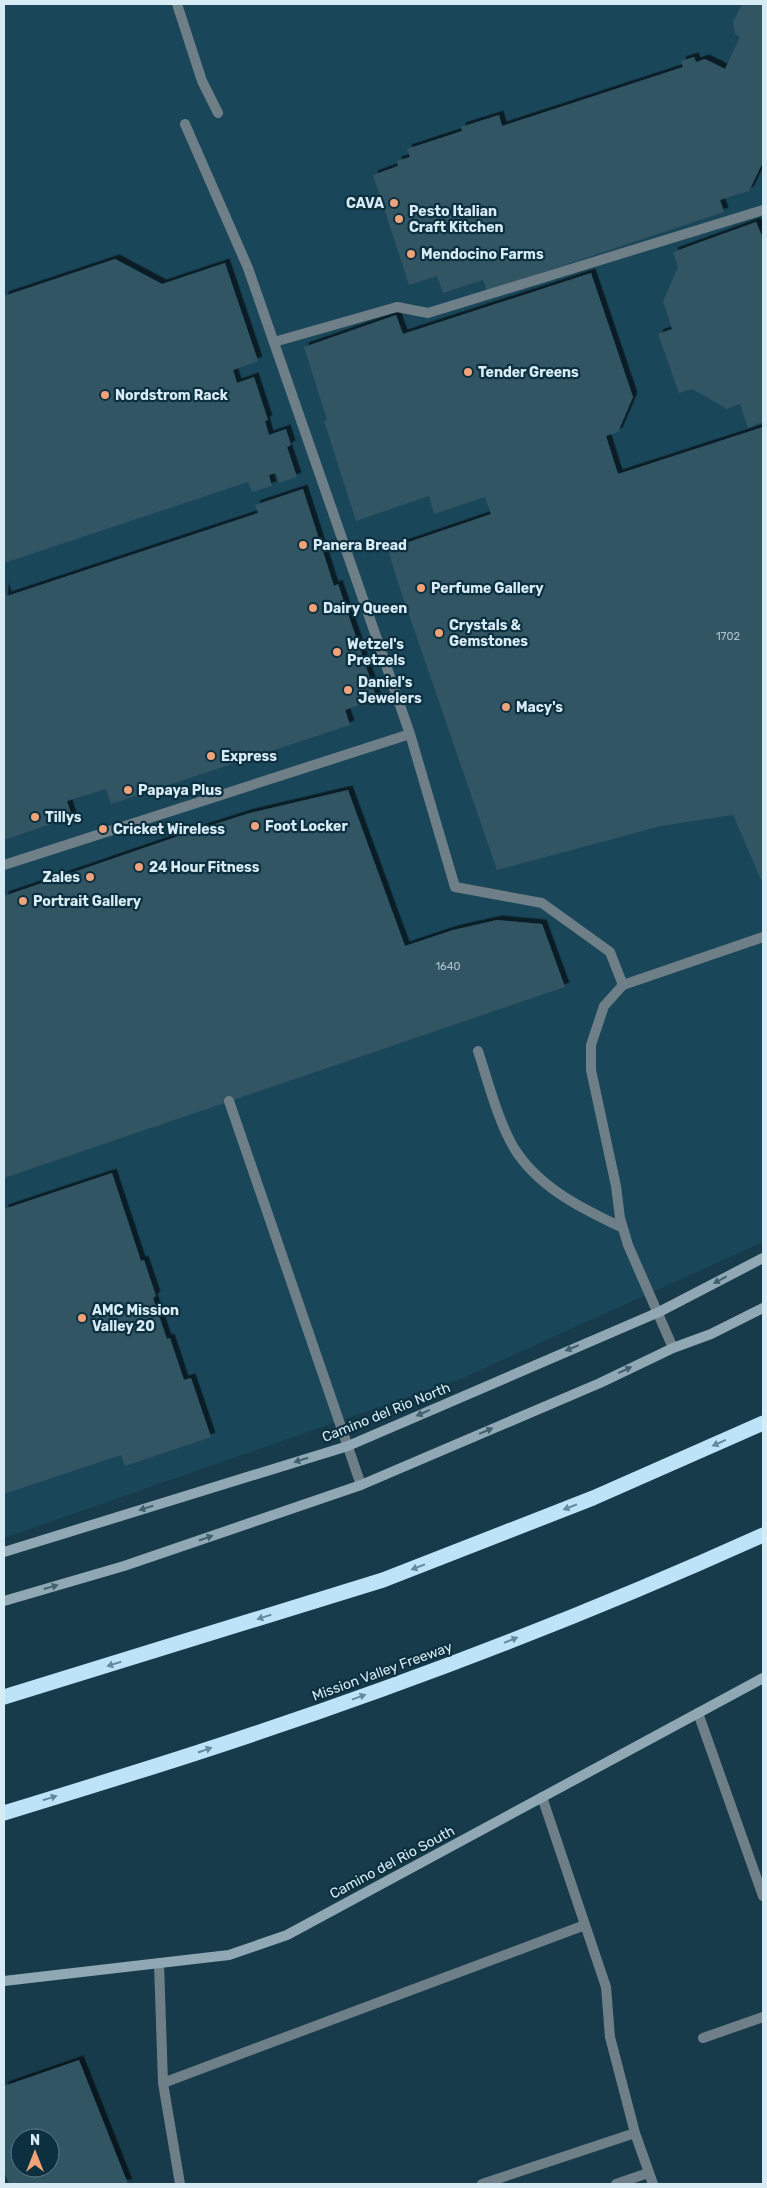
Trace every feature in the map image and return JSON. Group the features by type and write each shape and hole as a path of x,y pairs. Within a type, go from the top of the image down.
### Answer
{"highway":[{"path":"4,1697 383,1580 592,1498 763,1423"},
{"name":"Mission Valley Freeway","path":"4,1813 191,1755 486,1651 695,1566 763,1535"}],"street":[{"path":"177,4 202,81 218,113"},
{"path":"185,124 248,268 410,734 455,887 542,903 610,952 623,985"},
{"path":"274,342 397,307 428,313 763,210"},
{"path":"4,865 410,734"},
{"path":"673,1348 659,1312 628,1245 623,1228 591,1070 591,1045 604,1006 623,985 763,937"},
{"path":"478,1051 500,1116 518,1154 546,1184 587,1210 623,1228"},
{"path":"228,1101 361,1485"},
{"name":"Camino del Rio North","path":"4,1552 348,1446 659,1312 763,1258"},
{"path":"4,1601 124,1566 361,1485 600,1382 673,1348 711,1334 763,1308"},
{"name":"Camino del Rio South","path":"4,1981 229,1954 287,1935 763,1678"},
{"path":"698,1713 763,1896"},
{"path":"542,1797 606,1987 610,2037 635,2133 653,2184"},
{"path":"163,2083 585,1925"},
{"path":"159,1963 163,2083 180,2184"},
{"path":"703,2038 763,2017"},
{"path":"482,2184 635,2133"},
{"path":"616,2184 648,2173"}],"shaded area":[{"path":"4,4 763,4 763,1242 465,1377 4,1538"}],"building":[{"path":"742,4 763,4 763,162 749,191 720,200 724,212 487,291 483,280 443,293 437,276 409,285 373,175 398,166 397,161 410,157 407,149 462,131 461,127 499,115 502,126 683,67 681,61 694,57 696,62 705,59 725,69 740,37 735,34 733,22"},
{"path":"756,222 763,238 763,422 748,428 740,404 727,409 692,389 679,393 658,334 672,329 663,301 678,267 673,252"},
{"path":"115,259 162,284 225,263 258,361 233,370 237,383 254,377 268,420 265,421 269,435 286,429 291,445 287,447 297,477 279,483 276,473 269,475 272,486 252,492 248,482 4,563 4,296"},
{"path":"591,273 633,397 618,432 606,436 618,474 763,427 763,884 733,815 661,826 497,870 388,549 491,514 485,497 434,514 429,496 356,521 324,421 327,420 304,347 396,315 403,334"},
{"path":"303,489 334,586 338,584 377,699 345,710 350,725 111,804 106,789 67,801 72,817 4,840 4,587 7,596 258,513 255,505"},
{"path":"348,790 405,946 453,930 497,920 542,924 565,987 4,1178 4,896 250,813"},
{"name":"AMC Mission Valley 20","path":"112,1173 141,1261 144,1260 156,1296 153,1298 167,1339 170,1338 184,1380 191,1378 211,1437 125,1466 121,1455 4,1494 4,1209"},
{"path":"79,2060 128,2184 9,2184 4,2172 4,2086"}],"place":[{"name":"CAVA","path":"394,203"},
{"name":"Pesto Italian Craft Kitchen","path":"399,219"},
{"name":"Mendocino Farms","path":"411,254"},
{"name":"Tender Greens","path":"468,372"},
{"name":"Nordstrom Rack","path":"105,395"},
{"name":"Panera Bread","path":"303,545"},
{"name":"Perfume Gallery","path":"421,588"},
{"name":"Dairy Queen","path":"313,608"},
{"name":"Crystals & Gemstones","path":"439,633"},
{"name":"Wetzel's Pretzels","path":"337,652"},
{"name":"Daniel's Jewelers","path":"348,690"},
{"name":"Macy's","path":"506,707"},
{"name":"Express","path":"211,756"},
{"name":"Papaya Plus","path":"128,790"},
{"name":"Tillys","path":"35,817"},
{"name":"Foot Locker","path":"255,826"},
{"name":"Cricket Wireless","path":"103,829"},
{"name":"24 Hour Fitness","path":"139,867"},
{"name":"Zales","path":"90,877"},
{"name":"Portrait Gallery","path":"23,901"},
{"name":"AMC Mission Valley 20","path":"82,1318"}]}
